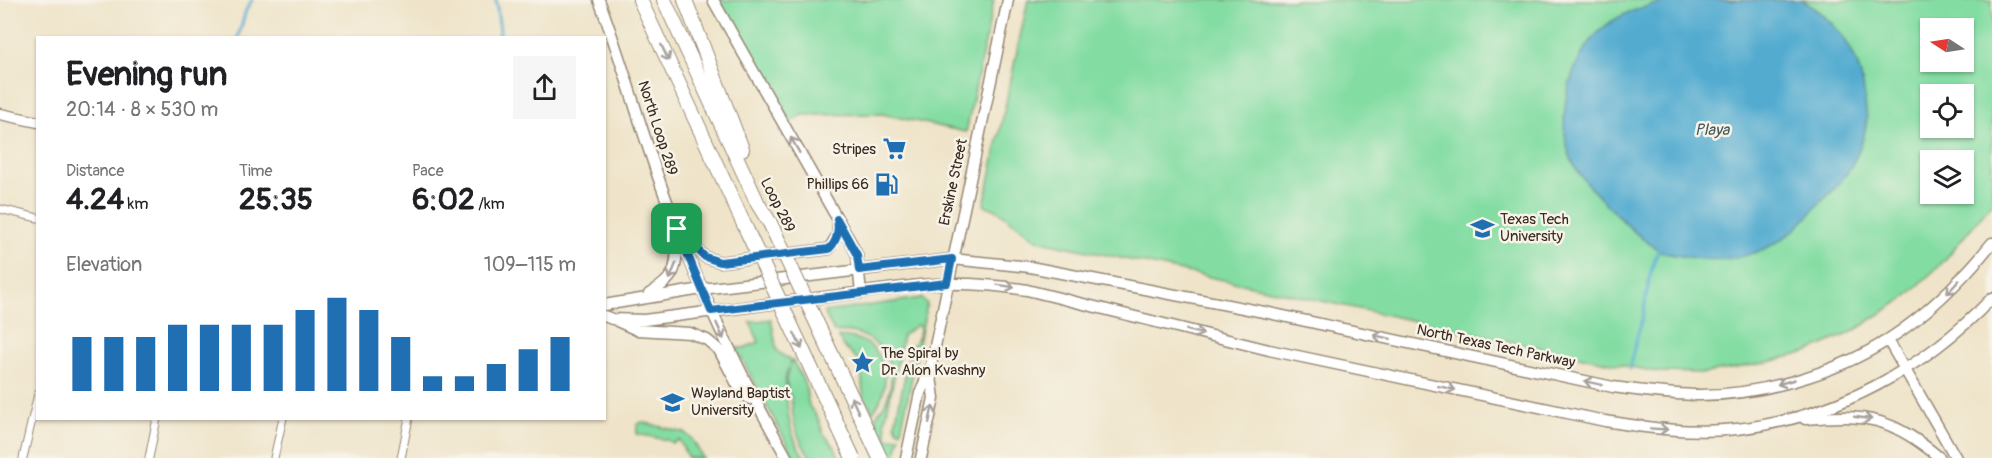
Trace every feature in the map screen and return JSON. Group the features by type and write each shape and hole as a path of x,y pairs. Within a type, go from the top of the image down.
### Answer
{"highway":[{"path":"640,0 853,458"},
{"name":"Loop 289","path":"664,0 758,204 770,223 880,458"},
{"path":"685,0 740,143 767,205 770,223"}],"main road":[{"name":"North Loop 289","path":"599,0 677,229 711,311 757,405 787,458"},
{"path":"713,0 857,255 861,293"},
{"name":"Erskine Street","path":"906,458 920,393 930,370 1008,0"},
{"path":"0,114 36,122"},
{"path":"677,229 705,257 720,262 829,249 838,234 837,219"},
{"path":"642,298 670,279 677,261 677,229"},
{"name":"North Texas Tech Parkway","path":"606,305 702,289 952,259 1042,269 1269,313 1613,387 1697,395 1738,392 1779,385 1825,371 1888,340 1948,293 1992,243"},
{"path":"608,317 644,320 947,283 991,284 1027,290 1269,350 1650,429 1693,431 1736,429 1836,416 1862,417 1888,423 1908,433 1940,458"},
{"path":"1784,421 1838,404 1905,370 1941,345 1992,298"},
{"path":"608,317 637,330 690,333 707,340 719,350 739,388 757,405"},
{"path":"1888,340 1956,458"},
{"name":"Erskine Street","path":"921,458 934,398 930,370"}],"street":[{"path":"0,209 36,218"},
{"path":"23,458 36,403"},
{"path":"149,458 157,420"},
{"path":"274,458 283,420"},
{"path":"401,458 409,420"}],"green space":[{"path":"718,0 994,0 966,132 882,114 803,115 790,122"},
{"name":"Texas Tech University","path":"1028,0 1992,0 1992,203 1943,262 1905,298 1852,332 1807,352 1765,363 1706,373 1657,372 1611,363 1037,240 997,210 984,205"},
{"path":"921,298 927,304 901,431 895,424 911,347 919,337 920,328 917,325 903,335 885,421 887,439 900,437 895,458 882,439 876,416 886,402 890,386 890,372 886,358 878,346 866,337 852,332 834,332 824,312"},
{"path":"771,319 777,351 791,361 790,365 793,361 805,384 809,406 818,418 823,433 840,458 812,458 802,444 792,413 791,396 786,380 789,367 785,381 789,417 792,433 805,458 795,458 738,352 737,348 744,348 759,342 750,322"},
{"path":"838,337 853,338 866,343 882,361 885,373 884,386 881,399 873,412 863,395 861,368 857,359 843,346"},
{"path":"642,422 685,433 692,439 703,458 688,458 679,440 672,443 637,434 637,425"}],"water":[{"name":"Playa","path":"1674,0 1802,0 1827,19 1846,41 1853,54 1862,83 1867,122 1862,142 1851,167 1831,192 1786,236 1772,245 1740,257 1705,259 1670,254 1654,247 1627,225 1584,180 1572,161 1567,144 1564,127 1568,90 1581,56 1591,41 1603,28 1627,13"}],"waterway":[{"path":"239,36 246,10 252,0"},
{"path":"496,0 500,32 497,36"},
{"path":"1630,369 1650,274 1659,249"}],"place":[{"name":"Stripes","path":"894,149"},
{"name":"Phillips 66","path":"887,184"},
{"name":"Texas Tech University","path":"1482,228"},
{"name":"The Spiral by Dr. Alon Kvashny","path":"863,362"},
{"name":"Wayland Baptist University","path":"673,402"}],"route":[{"path":"837,219 857,255 859,270 952,259 947,283 711,311 677,229 698,252 712,261 720,262 829,249 838,234 837,219"}]}
